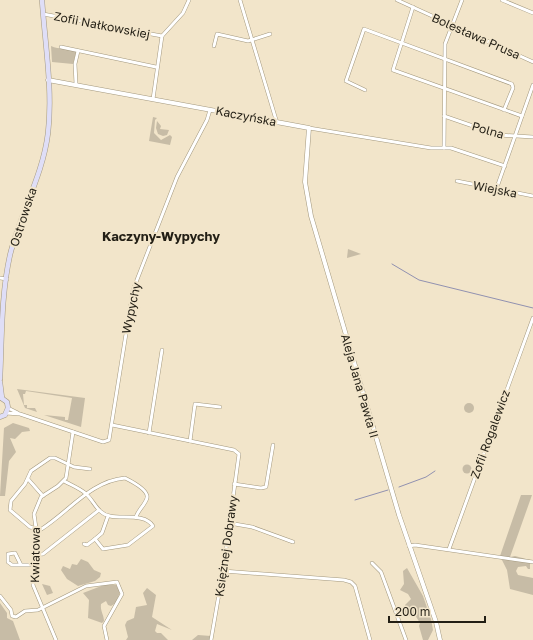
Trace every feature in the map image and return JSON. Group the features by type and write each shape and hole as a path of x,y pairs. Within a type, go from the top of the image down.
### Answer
{"main road":[{"name":"Ostrowska","path":"1,398 0,380 6,279 14,242 46,147 49,117 48,80 42,0"},
{"path":"0,418 7,410 7,402 1,398"}],"street":[{"path":"153,99 156,67 162,36 183,14 189,0"},
{"path":"240,0 277,123"},
{"name":"Bolesława Prusa","path":"397,0 533,62"},
{"path":"444,148 445,41 462,0"},
{"path":"502,0 533,14"},
{"path":"413,7 393,70 522,116"},
{"name":"Zofii Nałkowskiej","path":"43,14 162,36"},
{"path":"365,90 348,84 346,81 364,29 512,84 513,88 504,110"},
{"path":"214,46 217,34 248,41 270,34"},
{"path":"61,47 156,67"},
{"path":"76,84 75,60 78,51"},
{"name":"Kaczyńska","path":"48,80 76,84 277,123 428,148 451,148 505,166"},
{"path":"496,190 533,85"},
{"name":"Wypychy","path":"73,432 103,442 109,440 133,290 177,177 207,120 210,110"},
{"name":"Polna","path":"444,116 499,135 533,137"},
{"name":"Aleja Jana Pawła II","path":"309,128 305,182 311,216 408,546 436,622 440,640"},
{"name":"Wiejska","path":"457,181 496,190 533,196"},
{"path":"0,278 6,279"},
{"name":"Zofii Rogalewicz","path":"449,549 533,318"},
{"path":"149,433 162,350"},
{"path":"112,425 190,441 195,404 220,407"},
{"path":"7,410 73,432 69,465 64,481 43,496 28,479"},
{"name":"Księżnej Dobrawy","path":"190,441 238,452 223,571 211,640"},
{"path":"234,484 261,488 266,487 272,445"},
{"path":"90,469 69,465 55,458 50,458 31,471 28,479 11,501 10,508 14,515 36,530 42,530 87,494 104,483 123,478 144,490 147,494 146,500 136,518"},
{"path":"64,481 87,494 99,510 108,516 136,518 148,521 153,525 150,530 126,546 103,549 95,539"},
{"name":"Kwiatowa","path":"43,496 37,503 35,511 36,555 33,585 56,640"},
{"path":"36,555 43,554 99,510"},
{"path":"84,544 87,545 102,533 108,516"},
{"path":"229,523 252,527 293,542"},
{"path":"408,546 415,545 449,549 533,562"},
{"path":"21,565 15,553 8,554 9,563 21,565 34,565"},
{"path":"372,563 381,572 406,640"},
{"path":"223,571 344,580 351,582 355,586 370,640"},
{"path":"0,596 11,610 14,617 26,611 42,608 86,586 116,582 122,594 104,626 106,640"}],"shaded area":[{"path":"51,46 76,52 73,64 52,62"},
{"path":"153,117 157,118 155,120 154,133 161,140 170,135 172,137 170,145 149,141"},
{"path":"157,121 161,126 160,129 169,130 167,135 163,136 158,134 156,128"},
{"path":"348,249 361,254 347,258"},
{"path":"17,389 85,398 81,427 44,415 65,417 65,420 68,420 72,398 26,391 25,394 23,394 24,405 27,405 27,408 35,408 37,412 25,408"},
{"path":"467,403 471,403 474,408 471,413 467,413 464,410 464,406"},
{"path":"13,423 29,428 30,431 22,432 15,439 10,438 16,452 9,461 5,496 0,496 4,428"},
{"path":"467,464 472,469 467,474 462,469"},
{"path":"521,495 532,495 510,557 515,556 530,560 530,569 526,566 518,567 516,571 518,575 533,578 533,595 510,589 507,570 500,556"},
{"path":"81,559 88,562 94,570 101,573 100,577 95,581 78,586 67,579 61,570 63,566 70,569 72,564 77,565"},
{"path":"407,568 423,596 431,619 433,630 428,640 423,640 419,626 420,623 415,615 405,616 405,605 411,599 408,594 400,590 404,584 403,571"},
{"path":"42,584 50,586 53,593 47,595"},
{"path":"104,585 116,585 120,592 116,603 111,606 108,605 106,601 101,604 104,621 102,623 88,618 89,600 83,593"},
{"path":"147,588 156,595 152,617 172,630 157,624 155,631 157,633 161,633 168,640 126,640 128,637 125,625 127,621 134,618 136,607 147,605 143,593"},
{"path":"0,603 7,613 7,618 13,621 20,640 0,640"},
{"path":"198,635 211,636 210,640 192,640"}],"waterway":[{"path":"392,264 419,280 533,308"},
{"path":"399,487 426,477 435,471"},
{"path":"355,500 388,490"}],"district":[{"name":"Kaczyny-Wypychy","path":"161,236"}]}
